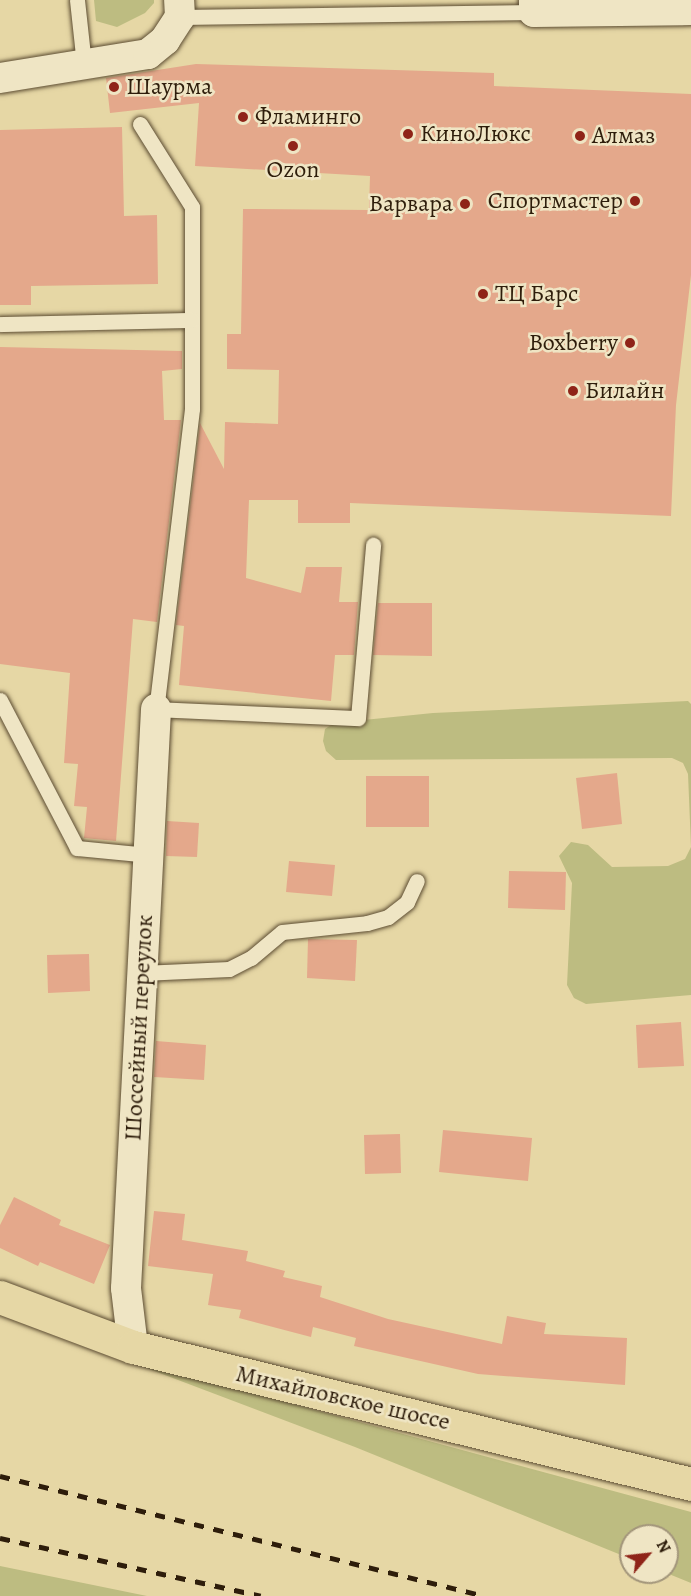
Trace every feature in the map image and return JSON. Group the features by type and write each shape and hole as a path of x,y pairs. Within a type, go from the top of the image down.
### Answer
{"main road":[{"name":"Михайловское шоссе","path":"0,1297 133,1347 691,1484"}],"street":[{"path":"534,6 691,10"},
{"path":"0,78 148,54 165,40 179,8"},
{"name":"Шоссейный переулок","path":"133,1347 126,1288 156,709"}],"lane":[{"path":"77,0 84,64"},
{"path":"179,8 534,6"},
{"path":"140,124 192,207 192,409 156,709 358,718 373,545"},
{"path":"0,324 192,320"},
{"path":"0,700 77,848 148,855"},
{"path":"142,973 229,969 251,958 282,932 367,923 388,917 407,902 417,881"}],"shaded area":[{"path":"94,0 154,0 154,3 145,13 117,27 96,21"},
{"path":"688,701 691,704 691,847 688,774 683,763 672,758 336,760 326,751 323,741 325,729 334,723 433,713"},
{"path":"571,842 588,845 612,867 668,866 685,859 691,847 691,995 586,1004 574,998 567,985 572,883 559,856"},
{"path":"112,1355 691,1512 691,1583 679,1578 679,1524 619,1524 619,1554 355,1447"},
{"path":"0,1566 147,1596 0,1596"}],"building":[{"name":"ТЦ Барс","path":"196,64 494,73 494,86 691,94 691,275 676,405 671,516 350,503 350,523 298,523 298,500 249,500 246,578 301,593 306,567 342,567 339,602 358,602 354,655 335,655 331,701 179,685 184,626 176,625 200,423 224,469 225,422 278,424 279,370 227,369 227,334 241,334 243,209 369,210 370,176 195,166 199,103 110,113 106,78"},
{"path":"122,127 124,216 157,215 158,284 31,286 31,305 0,305 0,130"},
{"path":"0,347 182,351 182,369 162,371 164,420 181,420 157,622 133,619 116,841 84,838 87,807 74,806 78,764 64,763 70,673 0,664"},
{"path":"378,603 432,603 432,656 373,655"},
{"path":"617,773 622,824 582,829 576,778"},
{"path":"366,776 429,776 429,827 366,827"},
{"path":"167,821 199,823 197,857 166,856"},
{"path":"289,861 335,865 332,896 286,892"},
{"path":"509,871 566,872 565,910 508,908"},
{"path":"308,939 357,940 355,981 307,978"},
{"path":"89,954 90,991 48,993 47,955"},
{"path":"681,1022 684,1066 638,1068 636,1025"},
{"path":"156,1041 206,1045 204,1080 154,1077"},
{"path":"443,1130 532,1138 528,1181 439,1172"},
{"path":"400,1134 401,1173 365,1174 364,1135"},
{"path":"14,1197 61,1220 59,1225 110,1245 94,1284 40,1262 38,1266 0,1248 0,1225"},
{"path":"154,1211 185,1214 182,1240 248,1251 246,1261 285,1271 283,1277 322,1286 320,1297 388,1319 502,1344 507,1316 546,1323 544,1334 627,1338 625,1385 478,1374 354,1346 356,1338 313,1327 311,1337 239,1318 241,1310 208,1305 213,1274 148,1266"}],"railway":[{"path":"0,1476 485,1596"},
{"path":"0,1538 261,1596"}],"place":[{"name":"Шаурма","path":"114,87"},
{"name":"Фламинго","path":"243,117"},
{"name":"КиноЛюкс","path":"408,134"},
{"name":"Алмаз","path":"580,136"},
{"name":"Ozon","path":"293,146"},
{"name":"Спортмастер","path":"635,201"},
{"name":"Варвара","path":"465,204"},
{"name":"ТЦ Барс","path":"483,294"},
{"name":"Boxberry","path":"630,343"},
{"name":"Билайн","path":"573,391"}]}
